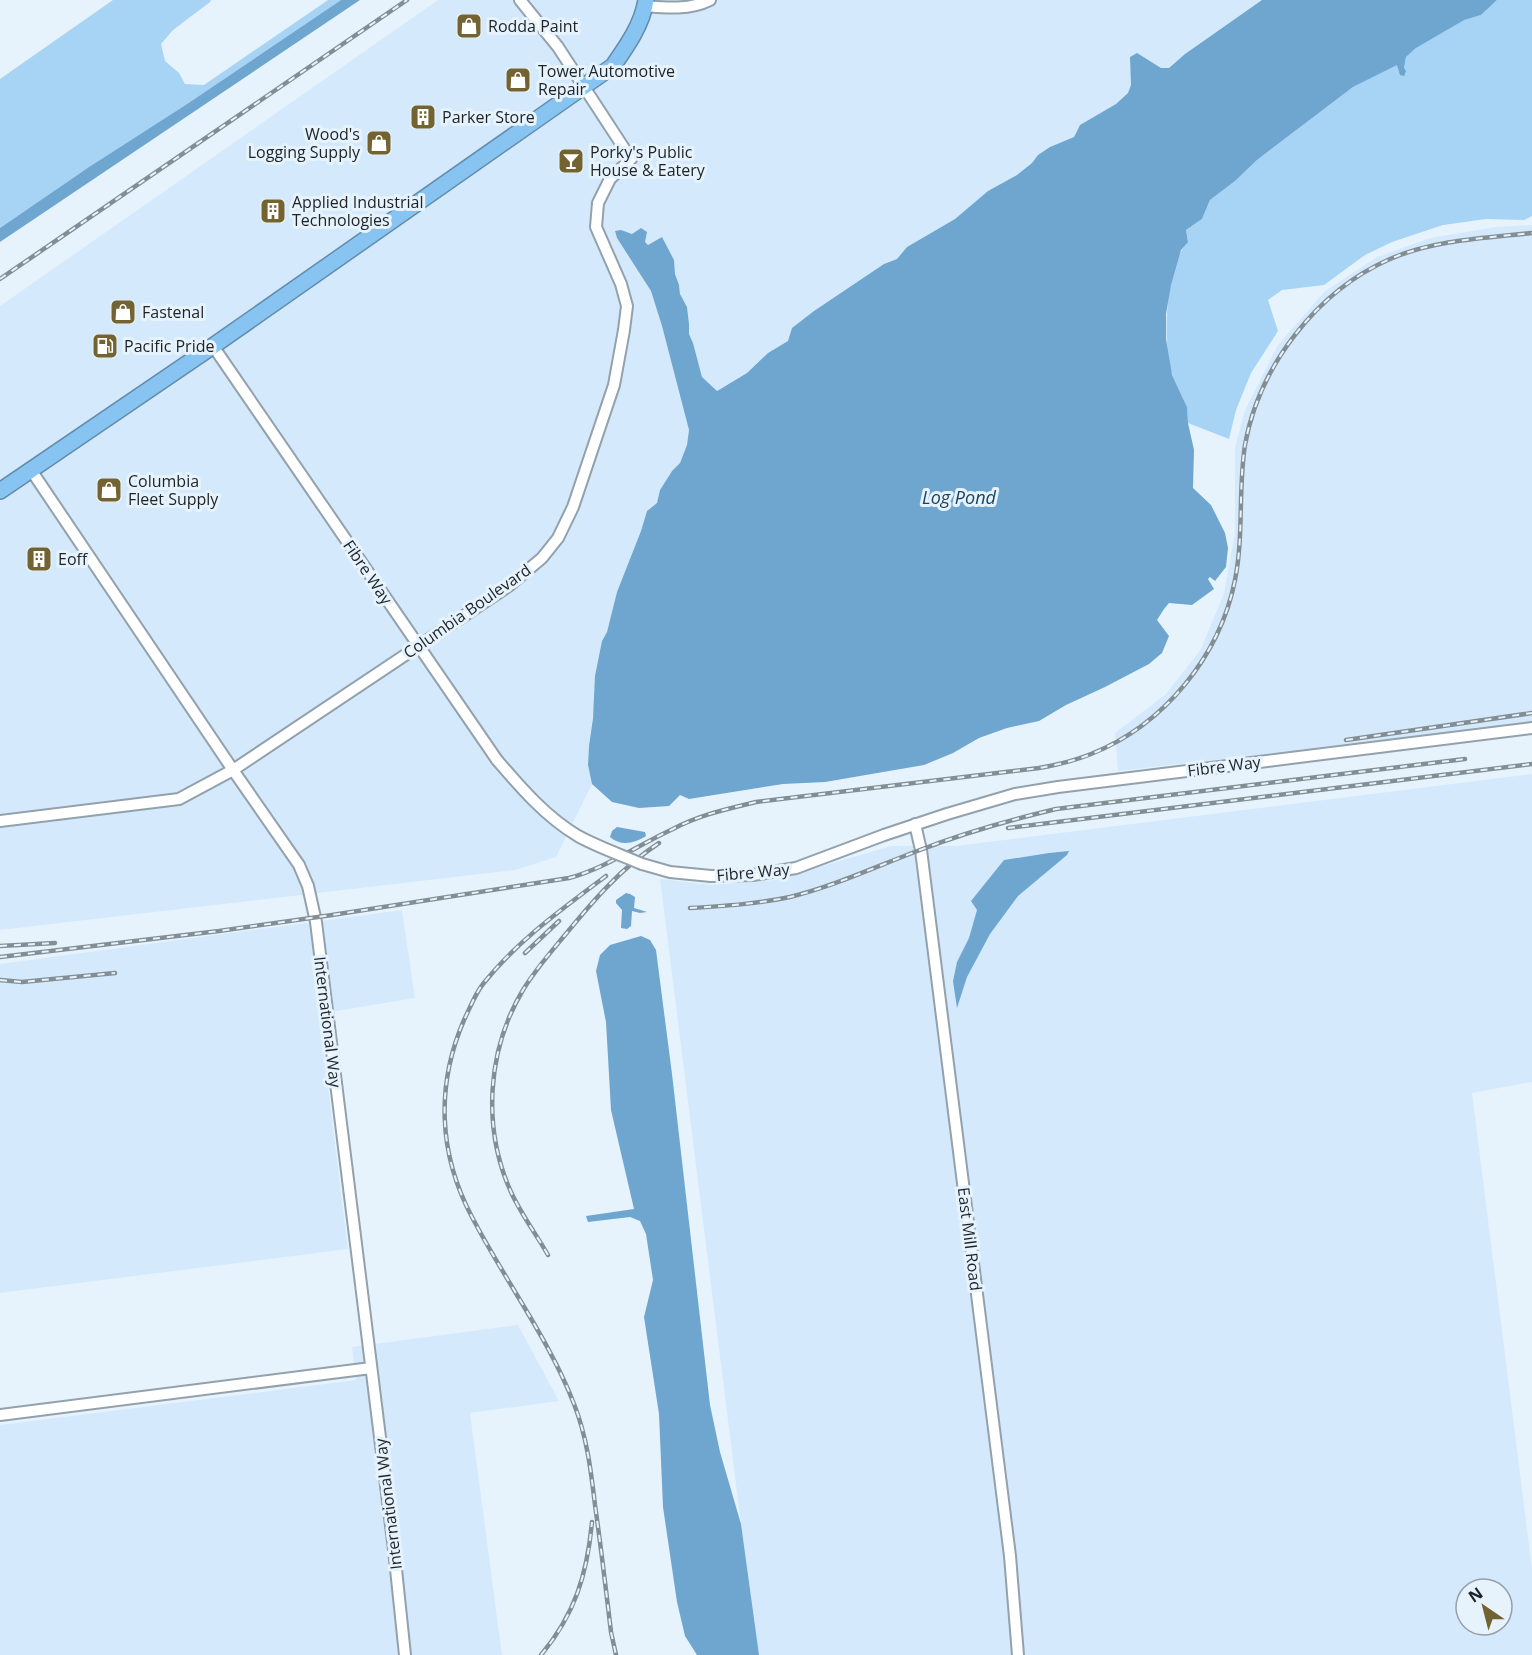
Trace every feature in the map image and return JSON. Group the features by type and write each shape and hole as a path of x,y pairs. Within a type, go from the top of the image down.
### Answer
{"highway":[{"path":"0,491 213,346 613,66 632,41 645,3"}],"street":[{"path":"520,0 558,47 583,88"},
{"path":"645,3 674,8 699,5 710,0"},
{"name":"Columbia Boulevard","path":"0,821 179,799 233,770 510,585 542,558 558,538 573,507 614,385 627,306 621,284 596,227 598,203 610,179 631,159 583,88"},
{"name":"Fibre Way","path":"213,346 497,760 527,795 556,821 579,836 642,864 670,872 711,876 753,875 796,868 915,824 1015,794 1532,728"},
{"name":"International Way","path":"31,470 299,865 308,886 316,922 405,1655"},
{"name":"East Mill Road","path":"915,824 921,849 1010,1556 1018,1655"},
{"path":"0,1415 371,1368"}],"shaded area":[{"path":"113,0 211,0 173,30 161,44 165,61 179,73 185,84 204,85 328,0 341,0 0,228 0,79"},
{"path":"438,0 1262,0 1185,54 1169,68 1161,68 1131,85 1128,93 1116,104 1080,125 1074,137 1050,147 1017,175 988,191 955,219 907,247 897,259 884,264 788,341 768,353 747,373 716,391 702,377 689,334 687,307 680,294 674,260 662,238 648,245 632,234 621,230 628,254 651,291 689,430 687,445 680,463 660,490 658,503 647,511 617,592 607,632 602,641 589,746 588,765 592,784 556,857 515,870 0,930 0,306"},
{"path":"1497,0 1532,0 1532,216 1524,220 1486,219 1443,225 1392,242 1365,255 1324,285 1282,290 1268,300 1278,331 1251,373 1236,410 1229,439 1188,423 1187,407 1172,375 1167,344 1170,286 1180,253 1188,241 1186,230 1202,219 1210,200 1257,160 1353,87 1398,64 1404,68 1406,57 1416,48 1464,19 1481,15"},
{"path":"1532,225 1532,722 1118,771 1115,733 1166,694 1201,649 1224,593 1235,533 1235,448 1245,410 1278,345 1325,291 1377,257 1430,238 1496,227"},
{"path":"1532,774 1532,1082 1472,1093 1532,1568 1532,1655 759,1655 660,879 712,885 775,880 891,846 956,846"},
{"path":"402,910 415,998 319,1014 348,1249 0,1293 0,964"},
{"path":"518,1325 559,1401 470,1413 502,1655 0,1655 0,1425 356,1380 352,1347"}],"water":[{"path":"341,0 360,0 0,242 0,228"},
{"name":"Log Pond","path":"1262,0 1497,0 1481,15 1464,20 1416,48 1406,57 1404,76 1400,75 1397,65 1353,87 1257,160 1210,200 1202,219 1186,230 1188,242 1181,250 1171,285 1166,314 1166,339 1172,375 1187,407 1194,450 1193,488 1211,505 1225,533 1228,548 1226,567 1215,581 1210,577 1208,579 1214,589 1192,605 1169,603 1157,620 1169,636 1162,653 1149,664 1039,721 1007,728 979,738 953,753 924,765 825,782 783,784 689,799 680,795 669,806 639,808 612,802 592,784 588,765 595,676 602,641 607,632 617,592 647,511 657,503 660,490 680,463 687,445 689,430 651,291 617,238 615,231 621,230 632,234 641,228 647,232 645,242 648,245 662,237 674,260 680,294 687,307 689,334 702,377 717,391 747,373 768,353 788,341 792,328 814,311 884,264 897,259 907,247 955,219 988,191 1017,175 1038,155 1074,137 1080,125 1116,104 1128,93 1131,85 1130,57 1137,53 1161,68 1169,68 1185,54"},
{"path":"617,827 645,832 646,836 633,842 619,842 610,837 612,831"},
{"path":"1069,851 1018,896 990,934 967,977 957,1008 953,981 957,962 969,938 977,910 971,901 1004,860"},
{"path":"626,893 635,897 634,908 647,912 632,911 631,926 627,929 621,928 622,910 616,903 616,900"},
{"path":"641,936 650,940 656,950 710,1405 720,1452 741,1524 759,1655 697,1655 685,1636 677,1602 663,1507 659,1414 644,1317 653,1280 646,1234 640,1221 630,1217 588,1222 586,1216 634,1209 611,1110 606,1022 596,971 600,955 610,945"}],"railway":[{"path":"0,279 407,0"},
{"path":"0,957 219,931 569,878 609,862 693,820 756,802 1039,768 1091,754 1118,741 1165,706 1185,685 1202,661 1216,635 1228,608 1238,563 1243,462 1252,416 1263,387 1295,334 1339,290 1363,273 1390,259 1442,244 1532,233"},
{"path":"1346,740 1532,713"},
{"path":"690,908 790,897 840,882 953,838 1056,809 1465,759"},
{"path":"1008,828 1532,764"},
{"path":"548,1255 511,1192 496,1142 493,1090 502,1038 523,990 548,955 608,886 632,863 659,843"},
{"path":"606,876 525,940 496,968 480,988 455,1045 445,1094 445,1119 452,1168 461,1193 472,1217 552,1356 578,1416 590,1467 611,1632 616,1655"},
{"path":"525,953 559,921"},
{"path":"0,946 55,943"},
{"path":"0,980 22,982 115,973"},
{"path":"541,1655 553,1640 571,1609 583,1577 592,1522"}],"place":[{"name":"Rodda Paint","path":"469,26"},
{"name":"Tower Automotive Repair","path":"518,80"},
{"name":"Parker Store","path":"423,117"},
{"name":"Wood's Logging Supply","path":"379,143"},
{"name":"Porky's Public House & Eatery","path":"571,161"},
{"name":"Applied Industrial Technologies","path":"273,211"},
{"name":"Fastenal","path":"123,312"},
{"name":"Pacific Pride","path":"105,346"},
{"name":"Columbia Fleet Supply","path":"109,490"},
{"name":"Eoff","path":"39,559"}]}
